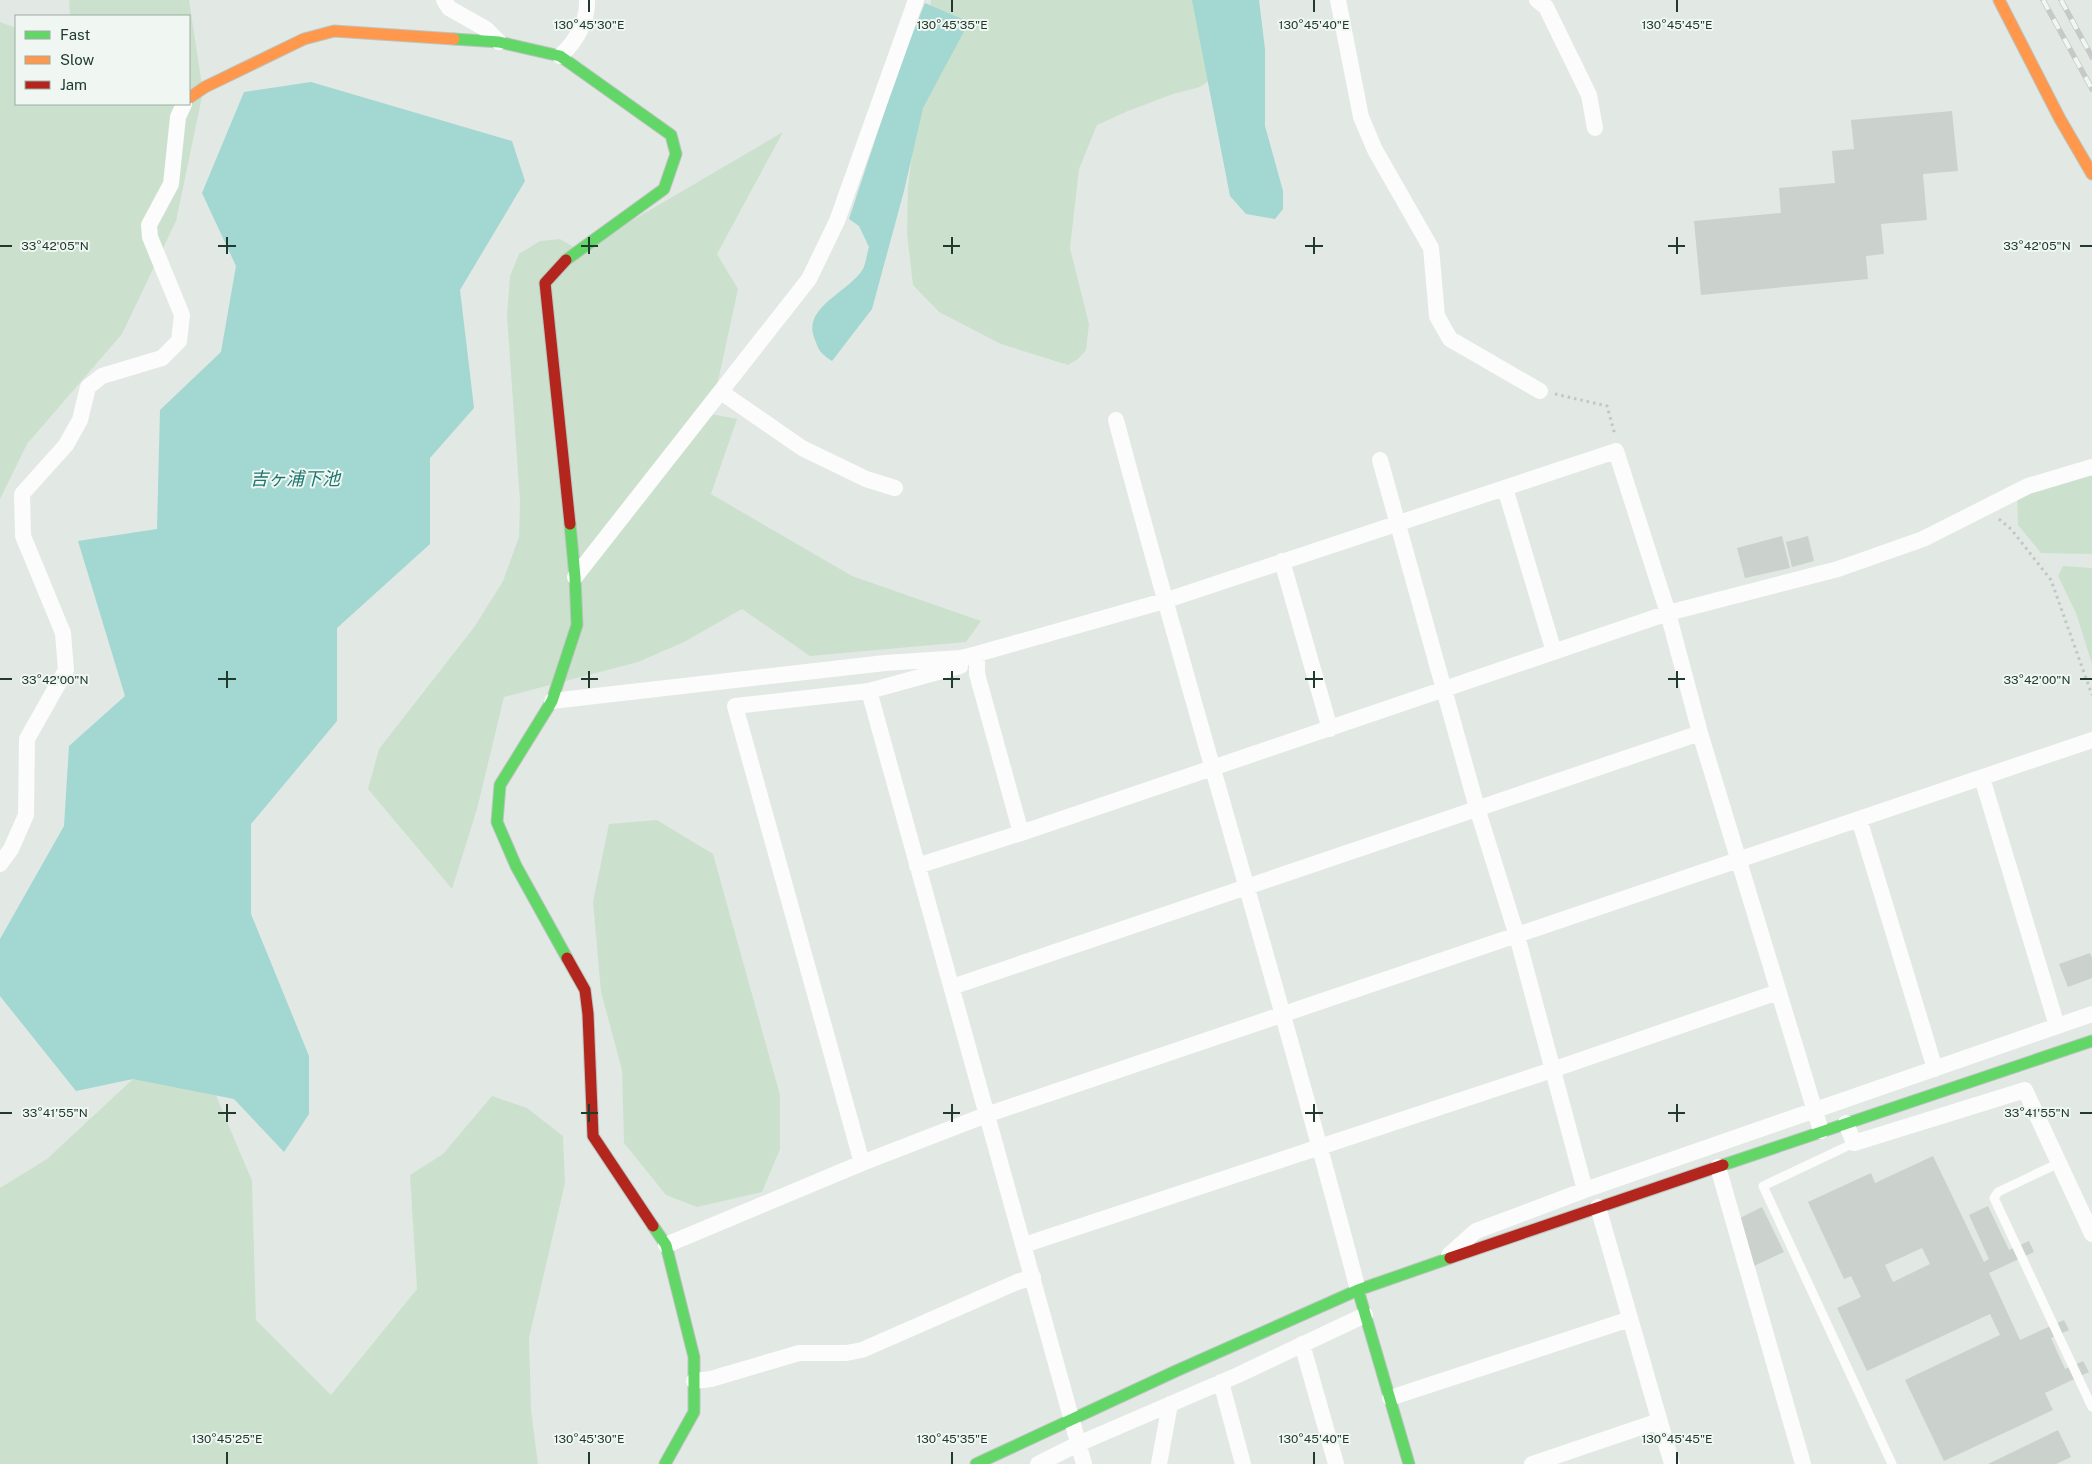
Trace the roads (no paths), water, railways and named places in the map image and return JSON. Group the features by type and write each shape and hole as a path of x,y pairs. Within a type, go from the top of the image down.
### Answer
{"street":[{"path":"444,0 449,8 486,29 499,42"},
{"path":"560,56 572,46 588,13 587,0"},
{"path":"575,577 810,279 837,221 916,0"},
{"path":"1338,0 1361,117 1375,150 1431,248 1436,316 1450,339 1540,391"},
{"path":"1537,0 1546,8 1589,95 1595,128"},
{"path":"1999,0 2060,119 2092,174"},
{"path":"190,97 205,87 304,39 334,31 499,42 560,56 671,136 676,154 664,190 568,258 545,282 575,577 578,625 552,701 500,785 497,822 516,866 585,990 588,1014 593,1136 666,1245 694,1357 694,1412 665,1464"},
{"path":"0,864 12,850 26,814 27,739 66,670 63,633 24,536 22,494 66,445 80,420 88,387 102,376 162,358 179,341 182,315 150,237 149,225 172,184 178,117 184,105"},
{"path":"721,392 802,448 866,479 895,488"},
{"path":"1116,420 1164,601 1284,1015 1365,1315 1410,1464"},
{"path":"552,701 885,663 961,658 1164,601 1616,451 1668,613 1700,733 1821,1131"},
{"path":"1380,460 1477,808 1517,936 1585,1190"},
{"path":"917,866 1212,769 1668,613 1838,569 1924,538 2028,486 2092,467"},
{"path":"1505,488 1554,652"},
{"path":"1282,561 1330,729"},
{"path":"977,654 977,674 1021,833"},
{"path":"862,1163 735,706 869,691 960,666 961,658"},
{"path":"869,691 1084,1464"},
{"path":"952,987 1700,733"},
{"path":"666,1245 862,1163 986,1115 1740,861 2092,740"},
{"path":"1982,778 2057,1026"},
{"path":"1859,819 1935,1069"},
{"path":"1024,1245 1320,1145 1552,1070 1778,992"},
{"path":"1444,1260 1476,1231 1585,1190 2092,1014"},
{"path":"976,1464 1176,1371 1358,1290 1821,1131 2092,1041"},
{"path":"1846,1123 1854,1143 2025,1090 2092,1234"},
{"path":"1718,1167 1803,1464"},
{"path":"1598,1207 1672,1464"},
{"path":"694,1380 711,1379 799,1353 846,1353 862,1350 1017,1282 1033,1277"},
{"path":"1038,1464 1078,1444 1221,1382 1365,1315"},
{"path":"1390,1398 1630,1319"},
{"path":"1302,1344 1336,1464"},
{"path":"1221,1382 1243,1464"},
{"path":"1159,1464 1170,1404"},
{"path":"1532,1464 1659,1421"}],"lane":[{"path":"1854,1143 1763,1186 1892,1464"},
{"path":"2059,1163 1998,1192 1994,1198 2092,1407"}],"water":[{"path":"1192,0 1259,0 1265,49 1265,126 1283,191 1283,209 1275,219 1246,214 1230,196"},
{"path":"925,3 969,22 923,108 904,191 872,309 832,361 822,354 819,349 812,326 821,308 848,285 864,267 869,247 859,226 849,219 902,59"},
{"name":"吉ヶ浦下池","path":"311,82 512,141 525,181 460,290 474,408 430,458 430,544 337,628 337,721 251,824 251,914 309,1056 309,1114 284,1152 234,1099 133,1079 76,1091 0,996 0,939 64,826 69,746 125,696 78,541 157,529 160,410 221,352 236,266 202,193 244,92"}],"railway":[{"path":"2043,0 2092,89"},
{"path":"2061,0 2092,57"}]}
